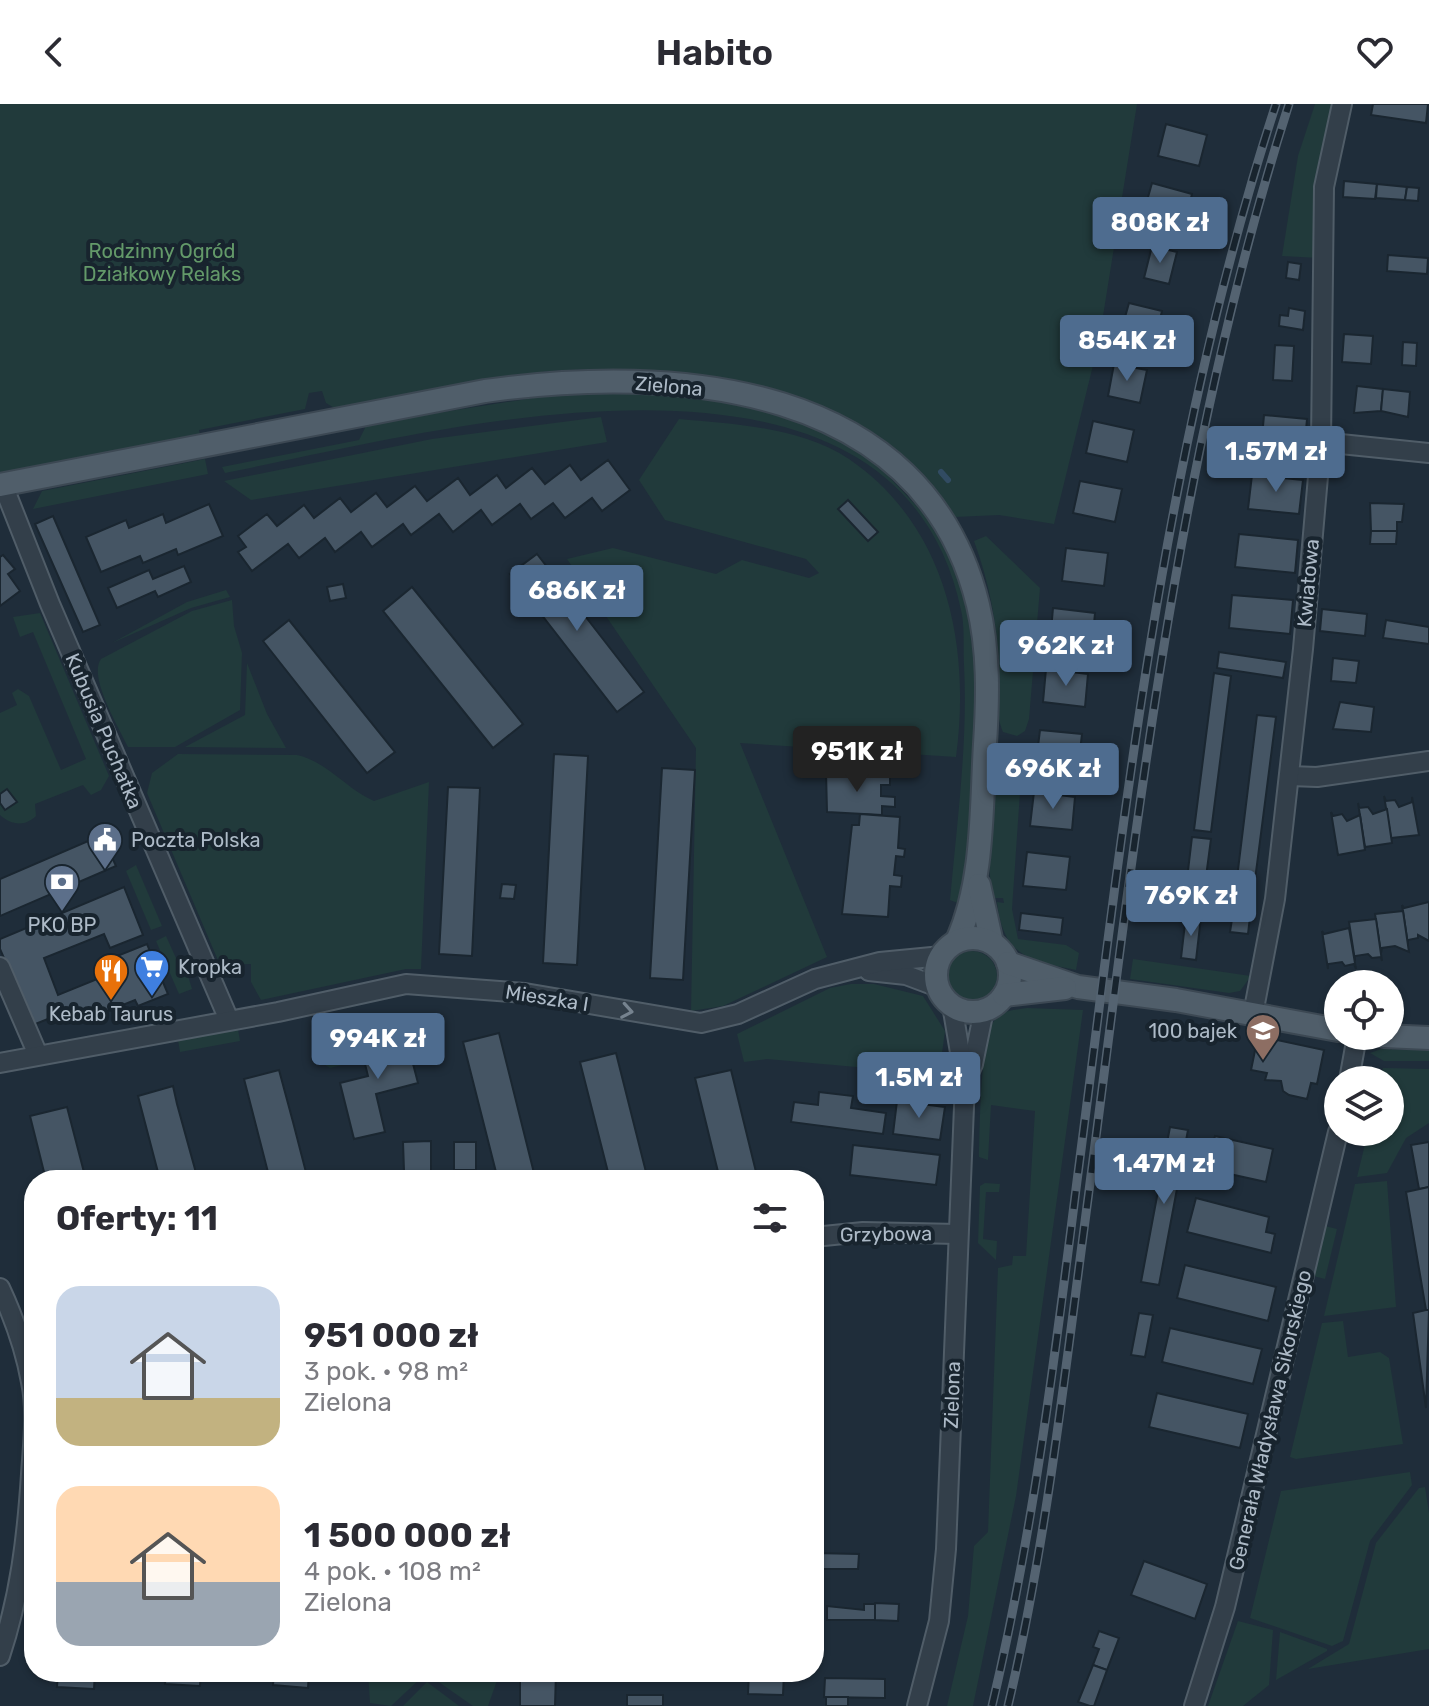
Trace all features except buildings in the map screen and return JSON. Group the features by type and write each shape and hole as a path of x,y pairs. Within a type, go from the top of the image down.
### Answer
{"main road":[{"name":"Zielona","path":"2,485 521,386 588,382 667,385 748,394 809,412 866,441 912,481 942,519 970,579 982,626 987,667 977,873 992,943"},
{"name":"Zielona","path":"950,948 977,873"},
{"path":"1004,995 1010,976 1008,963 992,943 972,938 950,948 937,971 938,987 952,1005 964,1010 984,1010 1004,995 1078,987"},
{"path":"1008,963 1078,987 1324,1027"},
{"path":"1404,1037 1429,1038"}],"street":[{"name":"Kwiatowa","path":"1253,1014 1275,899 1290,776 1321,442 1324,187 1342,104"},
{"path":"1321,442 1429,453"},
{"name":"Kubusia Puchatka","path":"2,485 229,1020"},
{"path":"1290,776 1317,777 1429,761"},
{"name":"Mieszka I","path":"0,1063 406,984 439,984 525,993 701,1023 738,1014 815,979 950,948"},
{"path":"0,967 38,1055"},
{"name":"Mieszka I","path":"850,971 906,975 938,987"},
{"name":"Zielona","path":"917,1706 943,1589 965,1082 952,1005"},
{"name":"Zielona","path":"965,1082 973,1064 984,1010"},
{"name":"Generała Władysława Sikorskiego","path":"1194,1706 1225,1607 1335,1146"},
{"name":"Grzybowa","path":"824,1236 878,1232 958,1234"},
{"path":"0,1288 14,1318 24,1354"},
{"path":"0,1656 18,1597 24,1549"}],"green space":[{"name":"Rodzinny Ogród Działkowy Relaks","path":"0,104 1137,104 1099,341 1054,524 999,515 954,517 926,481 896,452 864,428 829,409 792,395 711,378 617,370 534,373 336,409 326,403 322,391 309,393 305,409 199,430 200,435 0,476"},
{"path":"1315,104 1337,104 1319,258 1282,256 1298,156"},
{"path":"571,392 636,393 749,403 859,445 926,516 948,555 966,602 976,677 973,790 963,905 950,900 964,724 961,610 919,514 848,452 755,420 647,410 533,417 419,434 225,473 222,467 359,440 367,424"},
{"path":"601,417 607,442 251,500 224,481 432,439"},
{"path":"679,419 767,429 810,440 849,459 882,486 909,518 930,553 945,591 955,631 960,715 956,757 740,743 827,957 723,1006 691,1011 696,748 567,559 613,548 716,574 742,560 809,578 819,573 806,559 665,520 639,480"},
{"path":"205,459 208,474 33,509 42,491"},
{"path":"986,536 1040,588 1029,719 1025,731 1017,736 1003,732 999,717 995,621 974,541"},
{"path":"226,590 230,597 191,608 112,643 187,602"},
{"path":"232,600 234,626 242,653 240,710 175,747 128,747 101,689 98,667 101,659 192,611"},
{"path":"40,613 109,776 101,790 91,795 83,785 35,804 36,816 18,823 0,815 0,713 17,705 12,693 18,689 29,696 61,770 86,759 33,632 20,637 13,617"},
{"path":"247,663 267,714 286,748 185,747 245,715"},
{"path":"178,754 297,755 318,763 374,801 429,782 421,969 406,969 261,1000 251,982 251,964 220,965 147,793 152,773"},
{"path":"1001,755 1019,755 1022,763 1012,909 1018,939 1066,945 1079,953 1076,970 1032,959 1021,953 1005,934 1000,920 997,902 1004,903 1003,898 992,898 989,806 995,771"},
{"path":"136,865 162,926 151,930 126,871"},
{"path":"166,936 180,967 185,966 192,989 179,994 156,941"},
{"path":"972,951 990,958 997,976 990,994 972,1001 954,994 947,976 954,958"},
{"path":"1133,959 1251,976 1240,991 1229,993 1130,979"},
{"path":"874,984 923,996 945,1031 940,1068 912,1072 767,1059 744,1062 737,1034 830,988"},
{"path":"1027,1008 1083,1010 1016,1496 973,1706 947,1706 968,1616 974,1546 988,1532 998,1268 1012,1265 1013,1256 1026,1256 1035,1111 991,1105 988,1160 979,1157 983,1065 989,1031 997,1017"},
{"path":"238,1029 240,1041 180,1052 178,1040"},
{"path":"342,1029 350,1063 330,1068 320,1062 313,1035"},
{"path":"1378,1050 1429,1050 1429,1061 1384,1061 1370,1053"},
{"path":"1404,1068 1429,1069 1429,1123 1404,1142"},
{"path":"1365,1146 1402,1146 1387,1173 1357,1177"},
{"path":"1387,1181 1396,1307 1324,1316 1355,1184"},
{"path":"985,1183 1000,1184 999,1192 986,1192 983,1239 997,1241 996,1260 978,1243 980,1186"},
{"path":"1325,1226 1337,1229 1325,1279 1313,1276"},
{"path":"1343,1321 1348,1357 1380,1352 1389,1358 1403,1444 1296,1459 1290,1457 1322,1323"},
{"path":"1410,1472 1412,1485 1370,1541 1343,1641 1332,1646 1250,1618 1281,1491"},
{"path":"1425,1487 1429,1513 1429,1649 1308,1669 1349,1644 1376,1543 1419,1488"},
{"path":"1238,1621 1273,1630 1269,1685 1243,1706 1208,1706"},
{"path":"1280,1632 1327,1649 1327,1651 1276,1680"},
{"path":"369,1682 417,1682 391,1706 370,1703"},
{"path":"427,1682 459,1706 403,1706"},
{"path":"439,1682 496,1682 488,1706 473,1706"}],"waterway":[{"path":"941,472 948,480"}],"railway":[{"path":"992,1706 1007,1641 1042,1445 1151,638 1203,368 1237,235 1276,104"},
{"path":"1008,1706 1033,1588 1052,1469 1161,662 1215,381 1249,242 1289,104"}],"place":[{"name":"Poczta Polska","path":"105,871"},
{"name":"PKO BP","path":"62,913"},
{"name":"Kropka","path":"152,998"},
{"name":"Kebab Taurus","path":"111,1002"},
{"name":"100 bajek","path":"1263,1062"}]}
